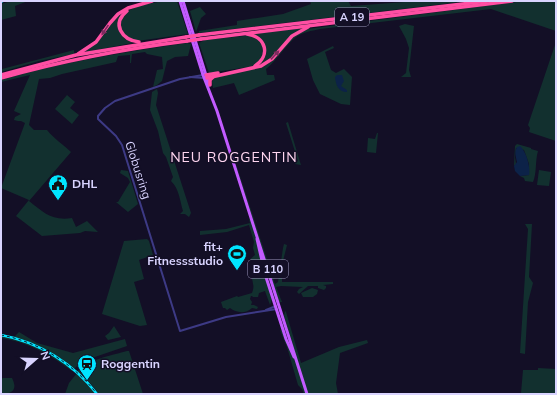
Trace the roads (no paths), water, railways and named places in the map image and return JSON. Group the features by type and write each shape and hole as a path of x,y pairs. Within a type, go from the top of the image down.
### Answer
{"highway":[{"path":"76,55 88,49 96,42 118,14 128,8 152,1"},
{"name":"A 19","path":"1,78 72,60 125,49 186,39 488,1"},
{"name":"A 19","path":"200,37 242,34 512,1"},
{"path":"134,7 122,16 119,24 120,31 128,40 144,43"},
{"path":"205,76 214,76 261,66 272,59 292,36 313,25"},
{"path":"205,76 253,67 261,62 265,51 262,42 256,36 242,34"},
{"name":"A 19","path":"1,75 76,55 144,43 186,39"},
{"path":"210,85 210,80 214,76"}],"main road":[{"name":"B 110","path":"180,1 201,68 210,85 212,96"},
{"name":"B 110","path":"183,1 205,76 256,234 260,258 307,394"}],"street":[{"path":"196,76 199,74 201,68"},
{"path":"189,77 205,76"},
{"path":"189,77 205,76"},
{"name":"Globusring","path":"189,77 112,103 105,108 98,117 99,121 116,136 122,145 179,329 181,331 226,318 278,307"}],"water":[{"path":"337,75 342,75 344,81 341,86 347,90 347,92 341,91 338,88 335,77"},
{"path":"520,146 528,160 529,175 520,176 515,171 514,166 517,162 516,151 517,147"}],"railway":[{"path":"1,335 29,343 55,356 78,373 97,394"}],"place":[{"name":"DHL","path":"58,201"},
{"name":"fit+ Fitnessstudio","path":"237,271"},
{"name":"Roggentin","path":"87,381"}],"district":[{"name":"NEU ROGGENTIN","path":"234,157"}]}
